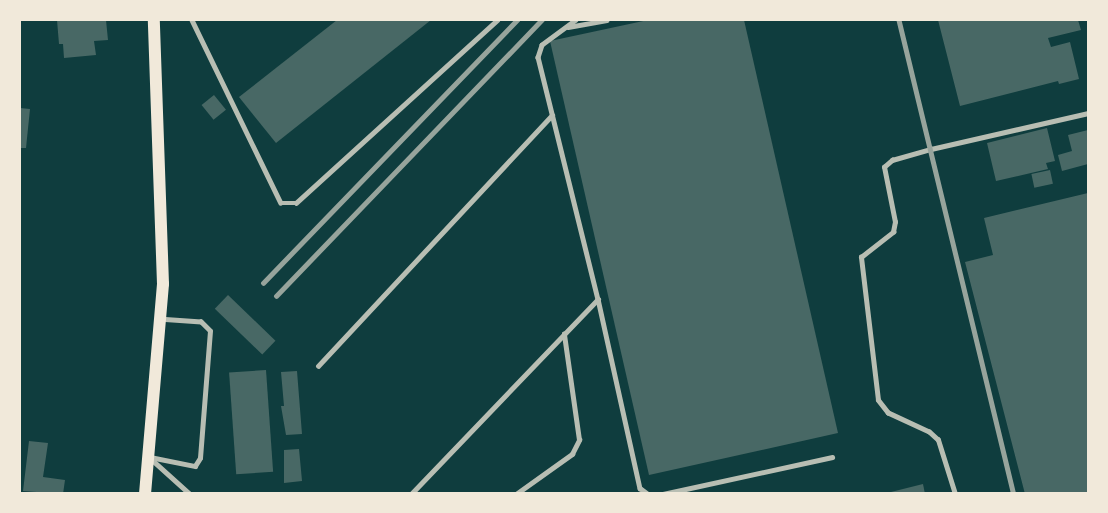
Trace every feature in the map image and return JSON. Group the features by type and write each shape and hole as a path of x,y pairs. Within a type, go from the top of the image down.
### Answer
{"main road":[{"path":"145,494 163,284 154,20"}],"lane":[{"path":"192,20 281,202 296,203 497,20"},
{"path":"576,20 542,45 538,57 598,299 640,488 648,494"},
{"path":"565,28 606,20"},
{"path":"955,494 938,441 929,432 888,413 878,400 861,257 893,232 895,222 884,167 892,160 930,149 1089,113"},
{"path":"318,366 552,115"},
{"path":"411,494 598,299"},
{"path":"148,456 195,466 200,458 210,331 201,322 160,319"},
{"path":"516,494 572,454 579,440 564,334"},
{"path":"148,456 190,494"},
{"path":"663,494 832,458"}],"building":[{"path":"57,20 106,20 108,40 94,41 96,55 64,58 63,44 59,44"},
{"path":"337,20 431,20 276,143 239,97"},
{"path":"648,20 744,20 838,433 649,475 550,41"},
{"path":"938,20 1078,20 1081,30 1048,38 1051,47 1070,42 1079,79 1059,84 1058,81 960,106"},
{"path":"214,95 226,110 214,120 202,105"},
{"path":"20,108 30,109 26,148 20,148"},
{"path":"1047,128 1055,161 1046,163 1048,169 996,181 987,143"},
{"path":"1088,130 1088,164 1062,171 1058,155 1072,151 1068,135"},
{"path":"1050,170 1053,184 1034,188 1031,174"},
{"path":"1088,193 1088,494 1025,494 965,262 993,255 984,218"},
{"path":"228,295 275,341 262,355 215,309"},
{"path":"266,370 273,472 236,474 229,373"},
{"path":"297,371 302,434 286,435 281,406 284,406 281,372"},
{"path":"29,441 48,443 43,477 65,480 63,494 23,491"},
{"path":"299,449 302,481 284,483 284,450"},
{"path":"923,484 925,494 887,494 887,493"}],"railway":[{"path":"263,283 517,20"},
{"path":"276,296 542,20"},
{"path":"899,20 1014,494"}]}
